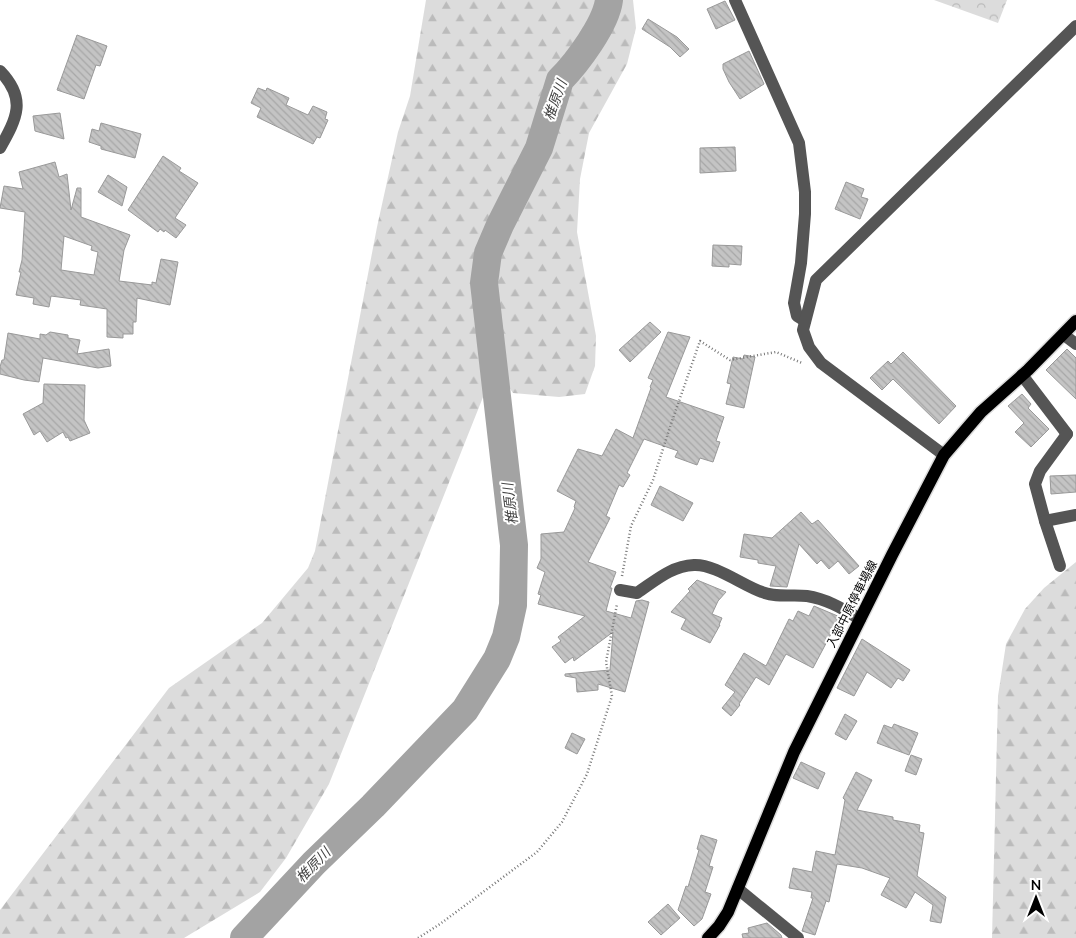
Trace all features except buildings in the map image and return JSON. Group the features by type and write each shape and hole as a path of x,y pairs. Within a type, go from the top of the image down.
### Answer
{"main road":[{"name":"入部中原停車場線","path":"708,938 719,926 738,889 794,752 944,455 981,412 1022,375 1076,321"}],"street":[{"path":"735,0 799,143 805,192 805,214 801,263 794,303 797,316 804,321"},
{"path":"944,455 821,363 809,348 803,330 816,280 1076,26"},
{"path":"0,71 10,82 18,100 15,119 0,148"},
{"path":"1064,334 1076,344"},
{"path":"1022,375 1071,434 1040,471 1035,484 1060,566"},
{"path":"1045,521 1076,515"},
{"path":"620,590 637,593 670,570 681,566 697,564 708,566 762,592 777,596 806,596 830,602 860,620"},
{"path":"738,889 798,938"}],"path":[{"path":"418,938 440,924 537,852 562,822 587,774 612,696 606,662 631,526 654,480 700,341 730,360 776,352 811,366 821,363"}],"green space":[{"path":"426,0 633,0 636,28 627,64 589,133 580,179 577,232 596,336 595,366 585,394 559,397 513,393 495,367 329,784 286,858 260,892 184,938 0,938 0,910 169,688 262,623 308,568 315,551 377,227 398,132 410,96"},
{"path":"934,0 1007,0 998,23"},
{"path":"1076,562 1076,938 992,938 998,696 1006,644 1025,609 1044,588"}],"waterway":[{"name":"椎原川","path":"244,938 314,863 373,806 465,710 497,659 506,637 513,605 514,545 484,283 488,253 539,148 560,80 582,54 597,31 607,10 609,0"}]}
